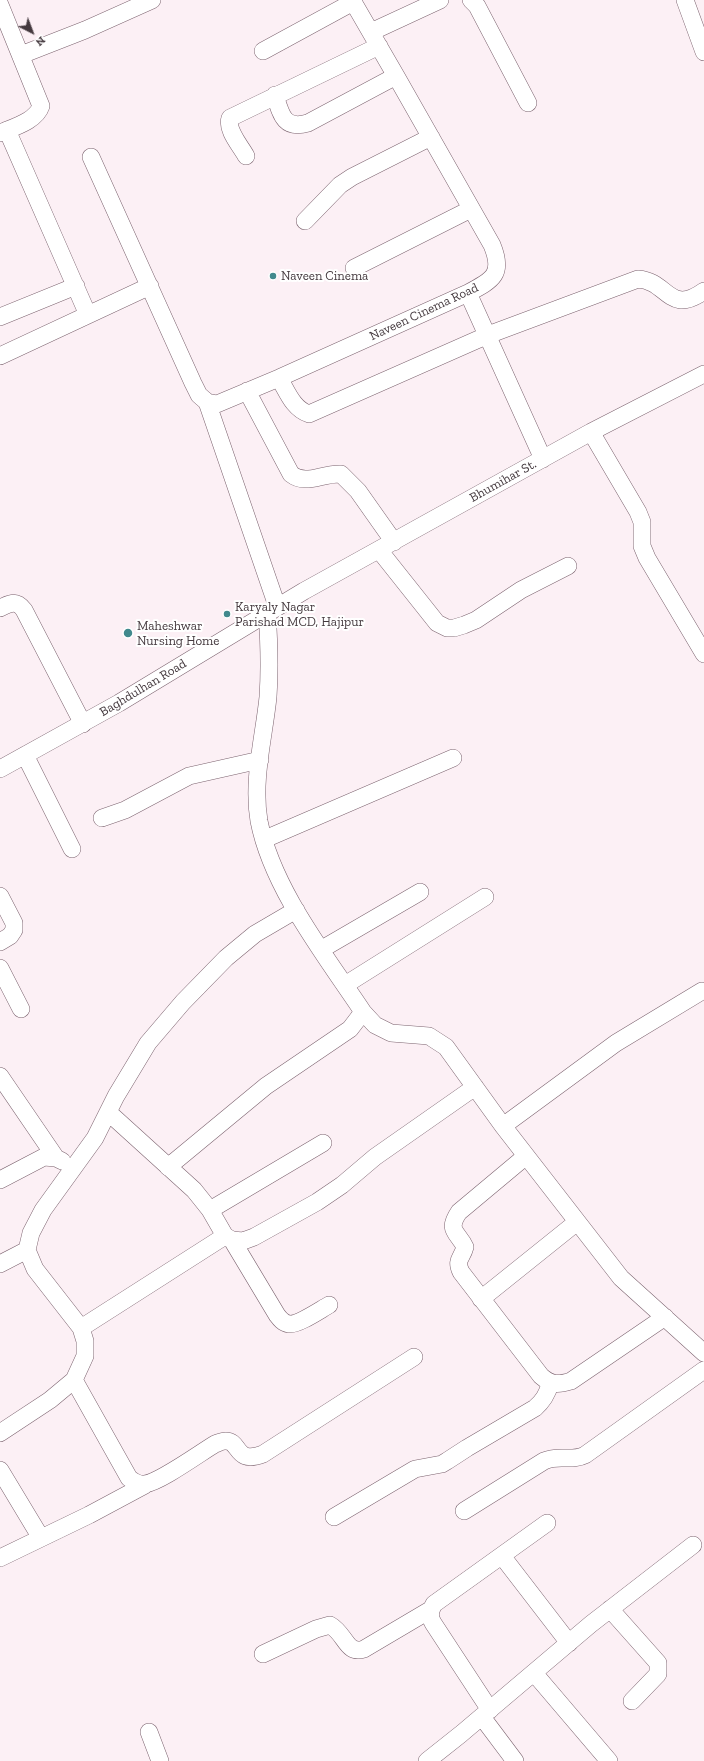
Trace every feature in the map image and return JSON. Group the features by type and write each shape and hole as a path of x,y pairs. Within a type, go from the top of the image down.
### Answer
{"street":[{"path":"21,55 85,30 152,0"},
{"path":"246,156 231,129 229,123 230,118 275,95 375,39 440,0"},
{"path":"471,0 477,6 528,103"},
{"path":"684,0 704,52"},
{"path":"263,51 352,1"},
{"name":"Naveen Cinema Road","path":"212,403 248,391 279,378 468,293 485,284 495,273 497,259 492,245 352,1"},
{"path":"0,5 41,106 39,112 33,117 3,132 76,286 88,315"},
{"path":"275,95 280,112 286,120 292,125 299,125 308,122 396,76"},
{"path":"305,221 340,185 352,177 431,137"},
{"path":"91,157 193,383 199,395 212,403 272,609 268,696 257,778 257,797 259,821 275,869 296,910 363,1012 375,1025 390,1033 429,1036 446,1047 503,1126 621,1278 665,1317 701,1346"},
{"path":"354,268 471,209"},
{"path":"279,378 296,407 302,412 309,414 488,335 638,278 647,279 654,282 671,297 681,301 690,299 704,291"},
{"path":"0,317 76,286"},
{"path":"0,356 150,286"},
{"path":"468,293 543,459"},
{"name":"Bhumihar St.","path":"304,591 591,432 704,374"},
{"path":"248,391 291,474 296,478 306,480 330,473 341,474 358,491 394,542"},
{"path":"591,432 638,512 642,522 642,546 647,558 704,654"},
{"path":"379,550 437,623 447,628 454,628 476,620 521,590 568,566"},
{"name":"Baghdulhan Road","path":"0,769 83,724 304,591"},
{"path":"0,606 13,602 19,604 24,610 83,724"},
{"path":"25,756 72,850"},
{"path":"265,840 453,758"},
{"path":"102,818 125,810 189,776 260,760"},
{"path":"322,950 420,892"},
{"path":"0,896 14,923 14,930 10,936 0,942"},
{"path":"345,985 484,897"},
{"path":"0,1433 50,1400 74,1380 85,1356 85,1341 81,1328 35,1269 27,1250 31,1232 43,1210 95,1138 108,1112 148,1043 183,1002 226,958 255,934 296,910"},
{"path":"0,968 21,1009"},
{"path":"503,1126 616,1043 702,991"},
{"path":"168,1167 261,1090 350,1029 363,1012"},
{"path":"0,1076 56,1158"},
{"path":"81,1328 229,1238 243,1241 254,1237 317,1202 342,1185 375,1157 475,1087"},
{"path":"108,1112 194,1190 229,1238 277,1315 283,1322 290,1324 297,1323 329,1305"},
{"path":"210,1210 323,1143"},
{"path":"526,1156 459,1212 452,1226 465,1247 459,1259 458,1266 461,1272 541,1376 550,1384 561,1384 571,1381 665,1317"},
{"path":"0,1180 44,1157 56,1158 76,1166"},
{"path":"481,1298 577,1222"},
{"path":"0,1264 27,1250"},
{"path":"0,1558 156,1480 215,1444 225,1441 231,1443 245,1457 253,1458 263,1454 414,1357"},
{"path":"464,1511 552,1457 578,1458 585,1455 704,1370"},
{"path":"74,1380 129,1478 136,1483 145,1485"},
{"path":"334,1517 415,1468 442,1464 448,1461 541,1403 548,1394 550,1384"},
{"path":"0,1470 41,1538"},
{"path":"263,1654 316,1629 330,1625 337,1629 352,1649 357,1651 364,1649 430,1610 434,1604 547,1523"},
{"path":"427,1761 610,1608 693,1545"},
{"path":"502,1556 569,1643"},
{"path":"610,1608 658,1664 658,1674 632,1701"},
{"path":"430,1610 430,1617 433,1623 515,1761"},
{"path":"534,1673 609,1761"},
{"path":"149,1732 160,1761"}],"place":[{"name":"Naveen Cinema","path":"273,276"},
{"name":"Karyaly Nagar Parishad MCD, Hajipur","path":"227,614"},
{"name":"Maheshwar Nursing Home","path":"128,633"}]}
